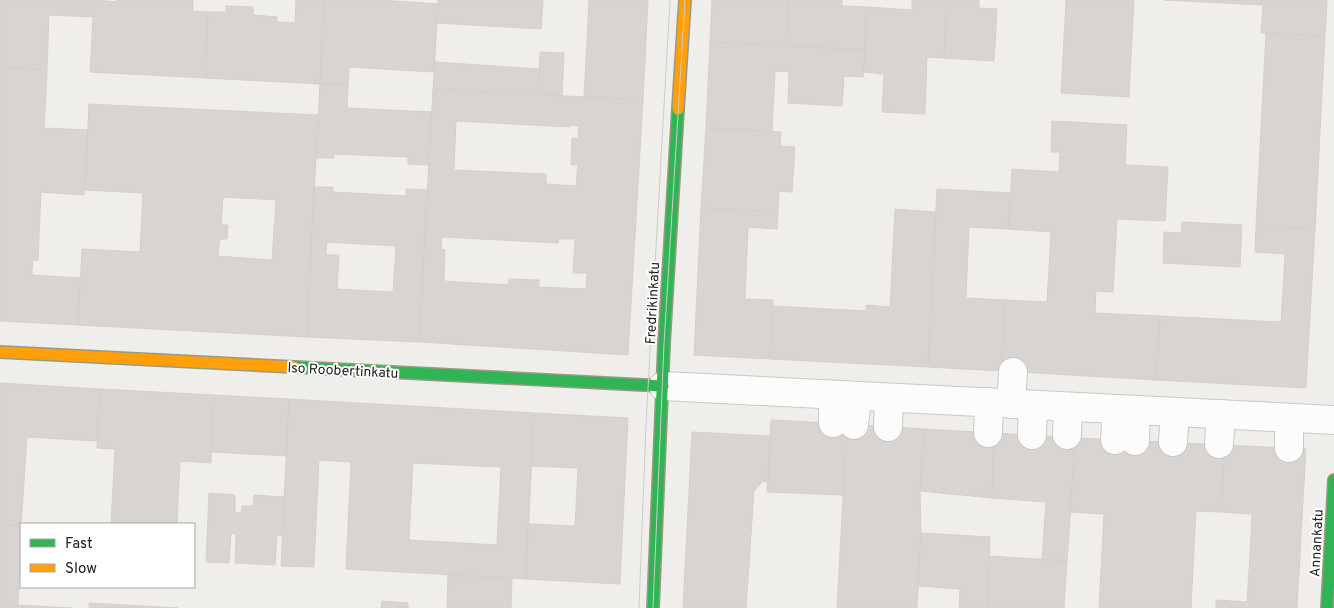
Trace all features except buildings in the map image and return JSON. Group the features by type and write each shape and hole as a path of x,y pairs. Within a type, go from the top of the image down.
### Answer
{"street":[{"name":"Fredrikinkatu","path":"653,608 674,387 685,0"},
{"name":"Iso Roobertinkatu","path":"0,352 674,387"},
{"path":"995,433 1006,403 1013,372"},
{"path":"674,387 792,402 845,395 889,398 959,411 1006,403 1330,420"},
{"path":"844,424 845,395"},
{"path":"888,427 889,398"},
{"path":"1006,403 1032,435"},
{"path":"1067,435 1068,406"},
{"path":"1145,410 1144,441 1145,410"},
{"path":"1216,444 1218,414"},
{"path":"1281,448 1282,417"},
{"name":"Annankatu","path":"1327,608 1334,480"}],"tram line":[{"path":"639,608 646,424 670,0"},
{"path":"653,608 664,344 685,0"}],"traffic: fast":[{"path":"653,608 664,344 678,109"},
{"path":"294,367 663,386"},
{"path":"1327,608 1334,480"}],"traffic: slow":[{"path":"678,109 685,0"},
{"path":"0,352 294,367"}]}
